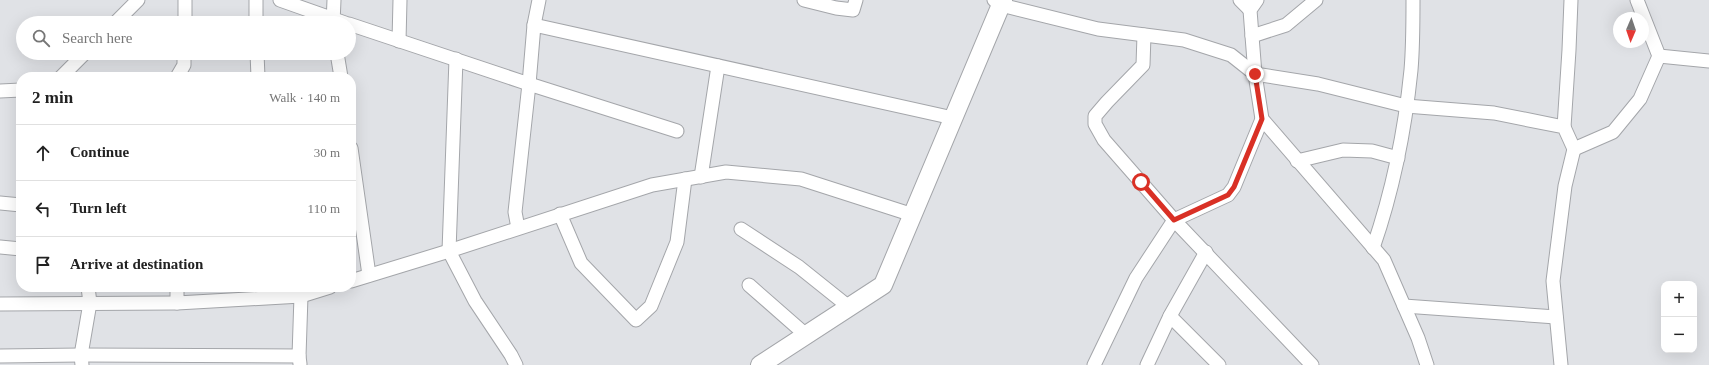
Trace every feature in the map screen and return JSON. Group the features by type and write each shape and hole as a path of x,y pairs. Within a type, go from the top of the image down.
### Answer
{"street":[{"path":"122,16 138,0"},
{"path":"185,0 185,16"},
{"path":"256,0 256,16"},
{"path":"280,0 320,16"},
{"path":"333,16 334,0"},
{"path":"399,41 400,0"},
{"path":"518,228 514,212 529,84 534,25 539,0"},
{"path":"804,0 836,8 853,10 856,0"},
{"path":"1240,0 1254,5 1252,36 1255,74 1262,119 1384,260 1418,338 1427,365"},
{"path":"1252,36 1286,25 1316,0"},
{"path":"1373,248 1386,209 1398,158 1411,69 1414,0"},
{"path":"1561,365 1553,281 1565,186 1574,149 1564,127 1569,50 1569,0"},
{"path":"1574,149 1613,132 1640,99 1659,56 1637,0"},
{"path":"760,365 883,285 953,118 999,2 1098,28 1184,40 1231,55 1255,74 1318,84 1406,106 1494,113 1564,127"},
{"path":"534,25 953,118"},
{"path":"356,26 677,131"},
{"path":"1144,35 1143,65 1095,116 1095,124 1104,140 1174,220 1312,365"},
{"path":"1659,56 1709,61"},
{"path":"456,59 449,251 475,301 516,365"},
{"path":"66,72 78,60"},
{"path":"180,72 184,65 184,60"},
{"path":"257,60 258,72"},
{"path":"338,60 340,72"},
{"path":"701,177 718,66"},
{"path":"0,91 16,90"},
{"path":"1094,365 1136,278 1174,220 1228,195 1234,187 1262,119"},
{"path":"1297,161 1343,150 1372,151 1398,158"},
{"path":"356,279 449,251 652,185 726,172 801,179 913,215"},
{"path":"560,214 581,263 636,320 651,306 677,242 685,179"},
{"path":"0,203 16,205"},
{"path":"356,216 357,229 369,275"},
{"path":"741,230 799,267 849,307"},
{"path":"0,247 16,249"},
{"path":"1147,365 1170,316 1206,252"},
{"path":"749,285 806,335"},
{"path":"82,360 90,304 89,292"},
{"path":"177,292 177,303"},
{"path":"0,304 177,303 264,292 301,296 314,292"},
{"path":"0,356 82,360 299,361 301,296"},
{"path":"1404,306 1556,317"},
{"path":"1170,316 1219,365"}],"route":[{"path":"1141,182 1174,220 1228,195 1234,187 1262,119 1255,74"}]}
